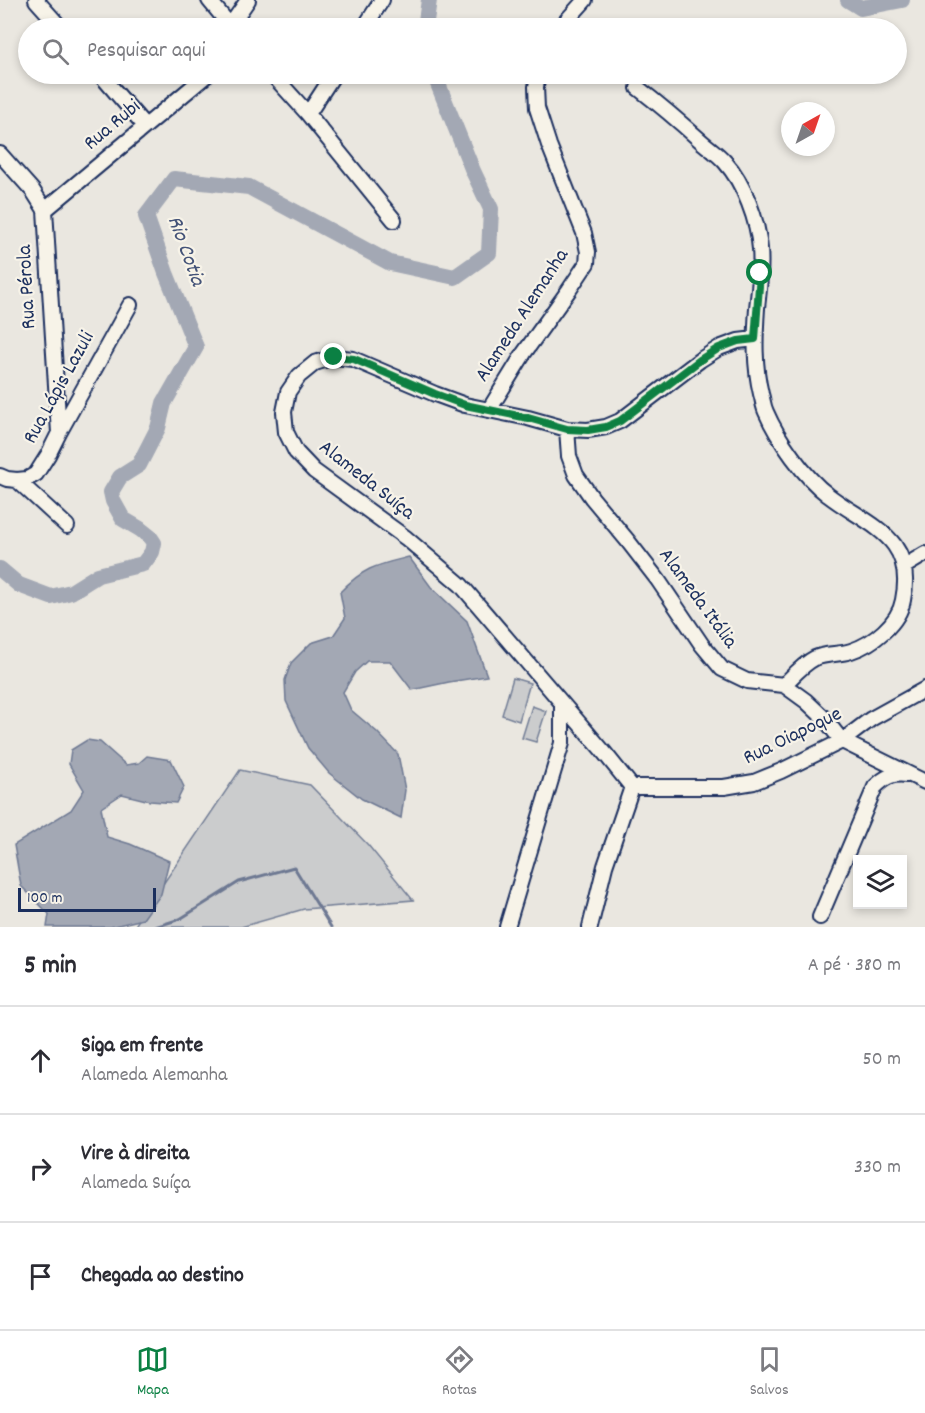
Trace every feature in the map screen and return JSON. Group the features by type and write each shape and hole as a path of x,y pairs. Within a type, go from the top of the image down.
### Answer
{"street":[{"path":"36,0 52,18"},
{"path":"209,0 224,18"},
{"path":"237,18 248,0"},
{"path":"370,18 382,0"},
{"path":"569,18 585,0"},
{"path":"109,84 145,126"},
{"name":"Rua Rubi","path":"45,210 196,84"},
{"path":"281,84 394,220"},
{"path":"308,114 328,84"},
{"name":"Alameda Alemanha","path":"489,410 524,353 587,263 588,252 584,233 537,108 536,84"},
{"path":"638,88 725,162 746,197 760,249 755,366 765,411 804,471 827,494 876,527 888,538 905,566 904,599 900,613 893,622 865,645 849,652 815,658 805,664 784,685 824,718 842,741 925,782"},
{"path":"0,154 33,191 45,210"},
{"name":"Rua Pérola","path":"45,210 59,433"},
{"name":"Rua Lápis Lazuli","path":"17,480 27,479 36,474 130,305"},
{"name":"Alameda Suíça","path":"632,787 461,585 406,538 314,471 296,452 286,432 284,412 288,392 299,376 315,363 334,357 354,359 465,405 567,429 588,430 606,427 620,421 719,348 738,341 755,339"},
{"name":"Alameda Itália","path":"567,429 569,456 576,475 658,580 702,645 722,669 747,681 784,685"},
{"path":"0,476 17,480 67,526"},
{"path":"905,566 925,554"},
{"name":"Rua Oiapoque","path":"632,787 724,786 753,782 842,741 871,719 925,689"},
{"path":"507,927 562,743 561,703"},
{"path":"820,916 875,787 891,775 912,776"},
{"path":"590,927 604,866 632,787"}],"shaded area":[{"path":"409,557 431,587 467,621 487,676 412,690 390,661 367,661 355,672 343,692 351,710 398,754 405,790 401,818 362,799 329,773 308,748 286,701 285,680 291,663 311,643 333,636 345,618 340,592 364,572 388,562"},
{"path":"513,678 530,683 519,721 502,715"},
{"path":"532,706 546,711 536,742 522,738"},
{"path":"87,740 100,742 126,765 139,763 147,756 171,760 184,787 176,803 150,801 122,794 101,808 107,837 169,861 161,894 143,919 110,927 47,927 49,914 21,886 14,845 71,810 84,790 69,764 71,750"},
{"path":"240,770 310,785 368,845 413,900 304,909 241,927 134,927"}],"waterway":[{"name":"Rio Cotia","path":"426,18 429,0"},
{"name":"Rio Cotia","path":"848,0 861,8 902,0"},
{"name":"Rio Cotia","path":"0,569 19,585 51,597 71,592 98,575 143,564 152,552 154,543 150,537 123,519 113,501 111,492 120,477 139,465 158,428 164,403 196,347 146,216 174,179 249,187 390,263 455,277 489,253 491,209 438,84"},
{"path":"155,927 180,919 239,882 294,867 331,927"}],"route":[{"path":"334,357 354,359 383,373 465,405 567,429 588,430 606,427 620,421 719,348 738,341 755,339 760,273"}]}
